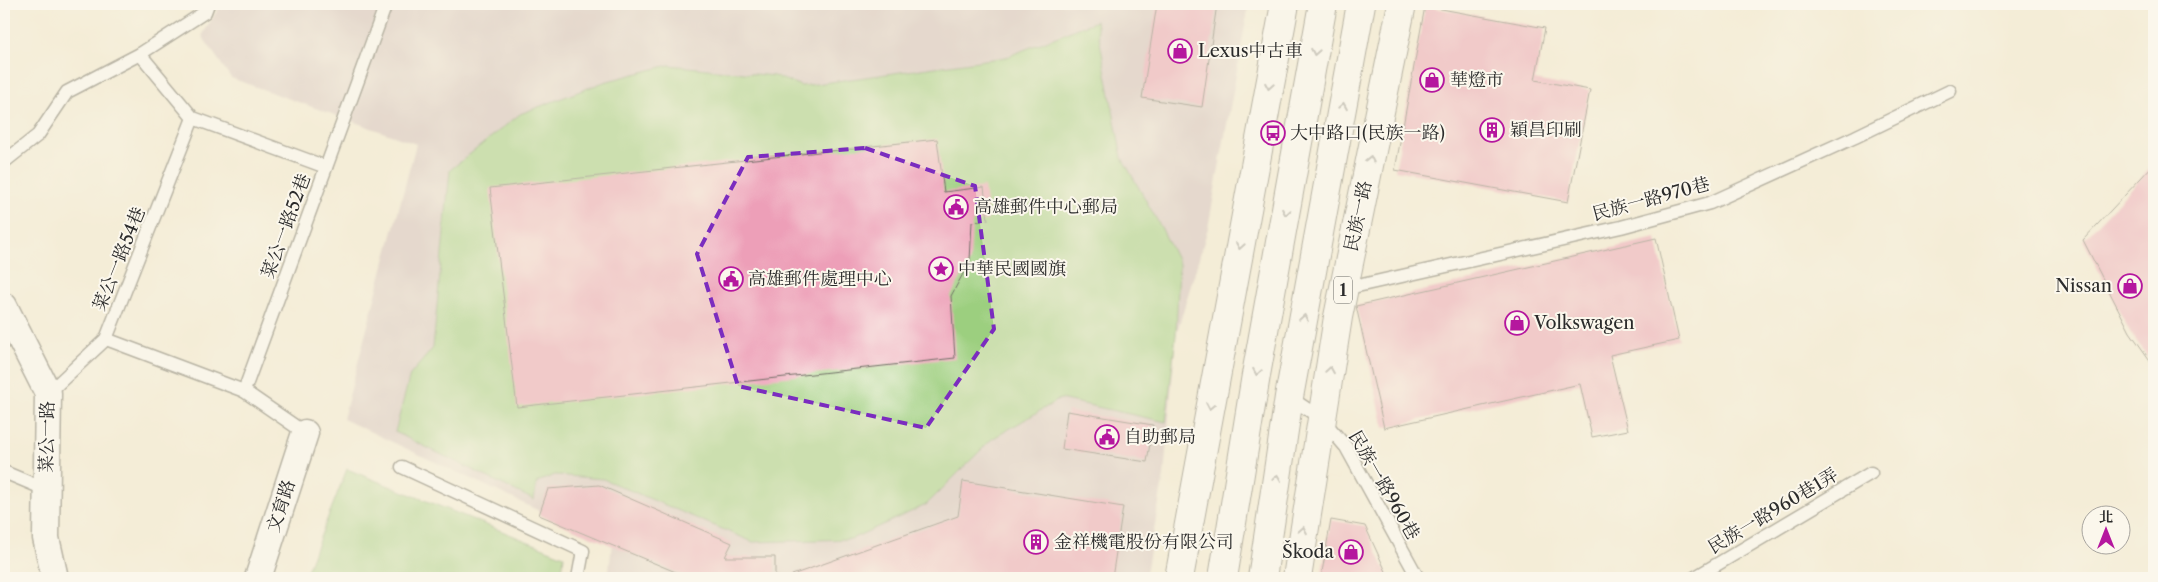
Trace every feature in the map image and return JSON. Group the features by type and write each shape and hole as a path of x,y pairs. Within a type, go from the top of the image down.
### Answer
{"main road":[{"path":"1180,578 1285,4"},
{"path":"1223,578 1256,375 1323,4"},
{"name":"民族一路","path":"1262,578 1290,397 1361,4"},
{"name":"民族一路","path":"1297,578 1344,289 1402,4"}],"street":[{"name":"菜公一路","path":"4,306 48,393 46,538 55,578"},
{"name":"文育路","path":"258,578 305,433"}],"lane":[{"path":"4,162 38,135 67,92 140,54 205,12 208,4"},
{"name":"菜公一路52巷","path":"244,391 386,4"},
{"path":"140,54 193,118 326,167"},
{"name":"民族一路970巷","path":"1344,289 1621,226 1710,203 1855,138 1950,91"},
{"name":"菜公一路54巷","path":"48,393 106,339 193,118"},
{"path":"106,339 244,391 305,433"},
{"name":"民族一路960巷","path":"1290,397 1322,419 1346,447 1418,578"},
{"path":"402,467 583,551 578,578"},
{"path":"4,472 46,490"},
{"name":"民族一路960巷1弄","path":"1694,578 1870,473"}],"highlighted area":[{"path":"865,148 975,186 994,329 926,428 738,386 697,254 748,157"}],"shaded area":[{"path":"221,4 1249,4 1208,228 1176,335 1164,476 1145,578 608,578 612,545 343,419 416,144 231,78 202,36"}],"green space":[{"path":"1096,21 1122,158 1162,229 1179,264 1176,335 1166,422 1060,399 992,439 926,505 851,539 753,542 603,479 555,475 537,482 534,500 395,432 410,375 433,348 450,170 520,114 604,82 669,65 774,76 802,86 1006,57"},
{"path":"347,469 564,556 561,578 304,578"}],"building":[{"name":"Lexus中古車","path":"1157,4 1217,4 1202,107 1142,98"},
{"name":"穎昌印刷","path":"1425,6 1545,28 1535,80 1590,90 1568,202 1395,170"},
{"name":"高雄郵件處理中心","path":"937,139 944,192 984,187 988,220 972,222 970,261 951,296 955,358 517,407 490,188"},
{"name":"Nissan","path":"2154,164 2154,366 2130,332 2083,240"},
{"name":"Volkswagen","path":"1656,238 1679,340 1610,355 1628,430 1592,437 1580,384 1384,428 1356,306"},
{"name":"自助郵局","path":"1067,411 1153,425 1147,462 1062,449"},
{"name":"金祥機電股份有限公司","path":"963,481 1123,507 1112,578 792,578 792,575 958,516"},
{"path":"599,485 732,543 725,557 775,557 775,578 690,578 539,515 548,489"},
{"name":"Škoda","path":"1331,520 1365,526 1389,578 1321,578"}],"place":[{"name":"Lexus中古車","path":"1180,51"},
{"name":"華燈市","path":"1432,80"},
{"name":"穎昌印刷","path":"1492,130"},
{"name":"大中路口(民族一路)","path":"1273,133"},
{"name":"高雄郵件中心郵局","path":"956,207"},
{"name":"中華民國國旗","path":"941,269"},
{"name":"高雄郵件處理中心","path":"731,279"},
{"name":"Nissan","path":"2130,286"},
{"name":"Volkswagen","path":"1517,323"},
{"name":"自助郵局","path":"1107,437"},
{"name":"金祥機電股份有限公司","path":"1036,542"},
{"name":"Škoda","path":"1351,552"}]}
